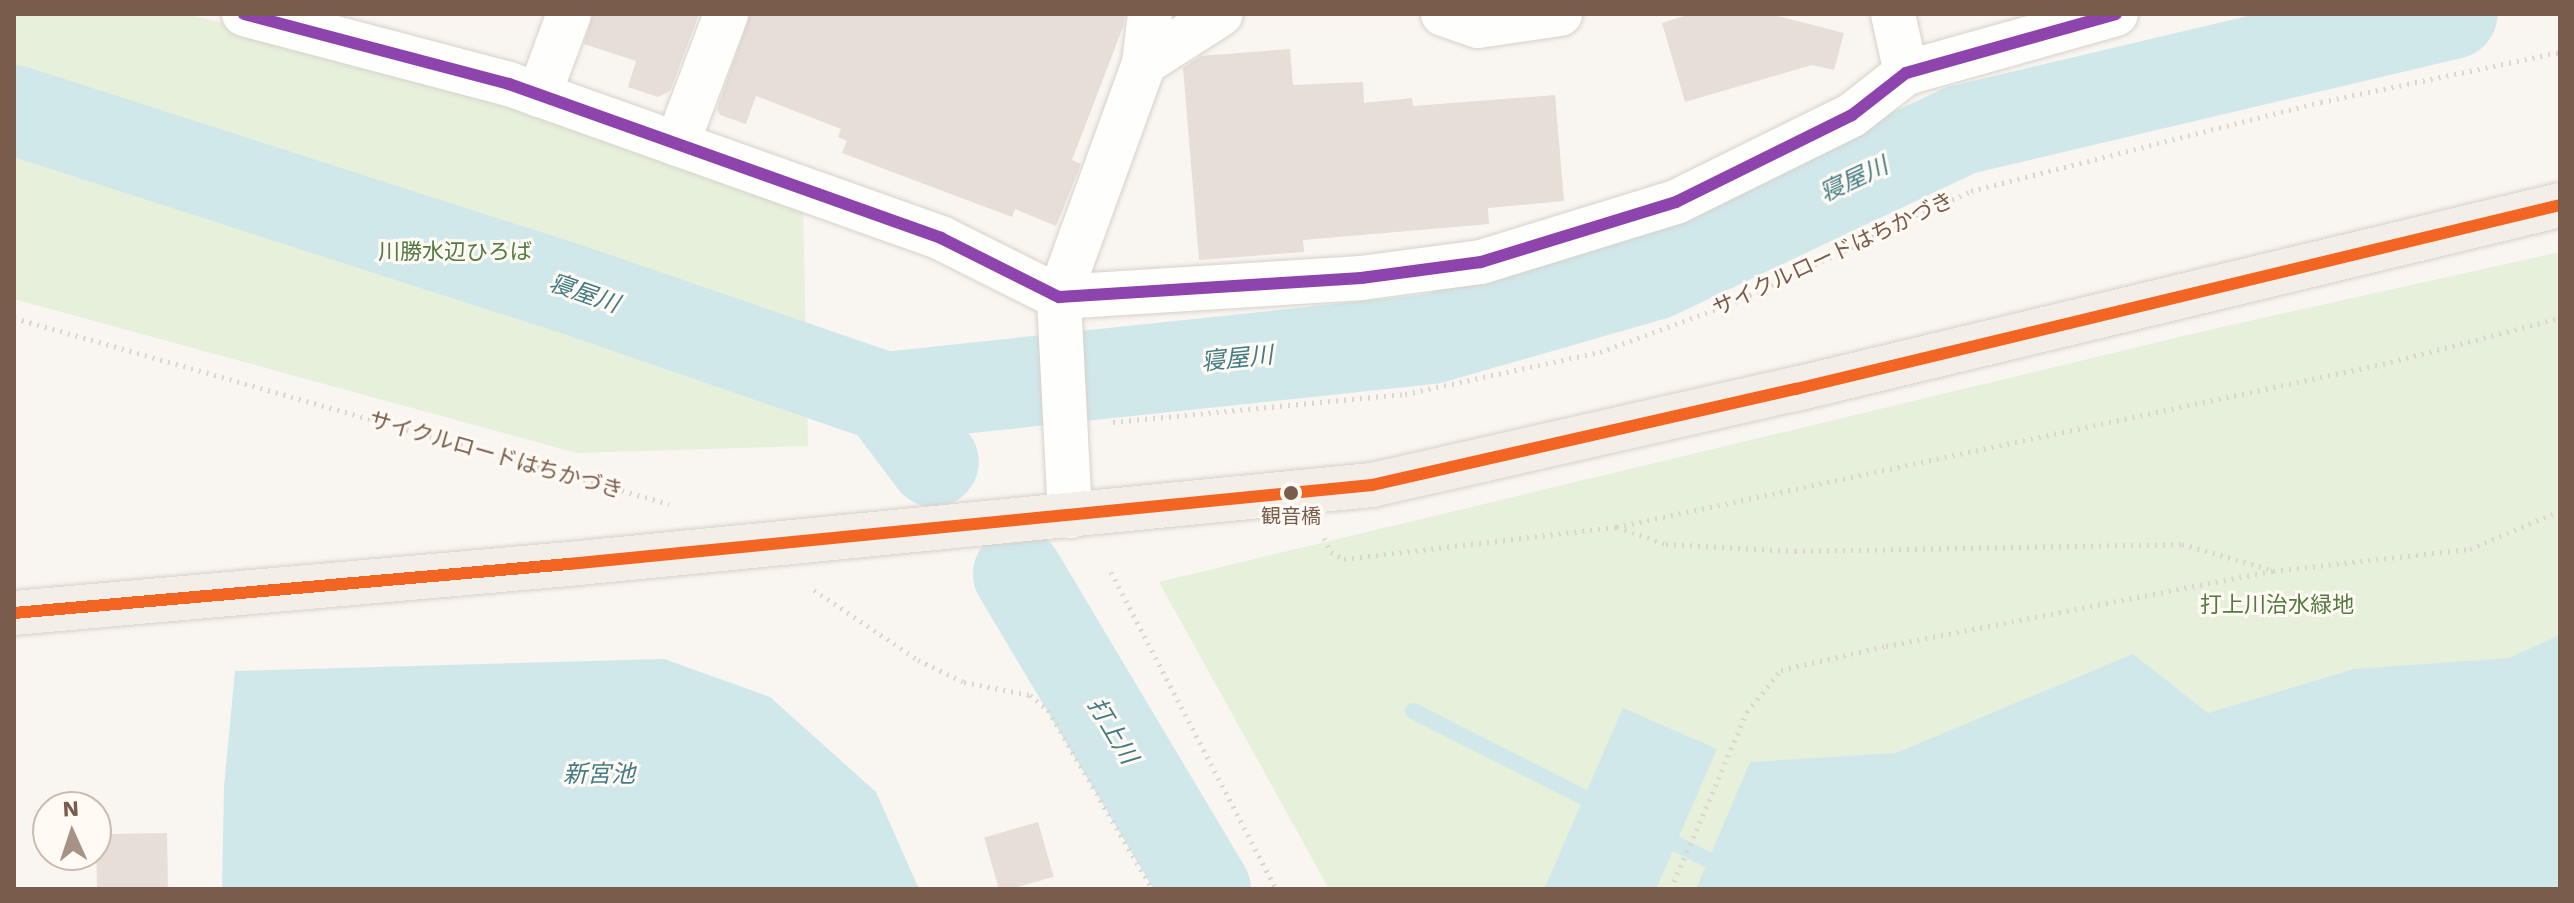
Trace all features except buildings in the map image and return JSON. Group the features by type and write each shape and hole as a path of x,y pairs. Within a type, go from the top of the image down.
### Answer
{"main road":[{"path":"14,613 1070,516 1372,485 1796,389 2560,205"}],"street":[{"path":"244,14 370,30 539,95 941,238 1059,297 1361,278 1481,262 1676,202 1852,115 1906,73 2116,14"},
{"path":"539,95 569,14"},
{"path":"677,144 726,14"},
{"path":"1070,516 1059,297 1144,63 1150,14"},
{"path":"1144,63 1221,14"},
{"path":"1443,14 1478,26 1557,14"},
{"path":"1893,14 1906,73"}],"path":[{"name":"サイクルロードはちかづき","path":"1102,423 1405,394 1600,352 1735,302 1971,191 2321,102 2560,52"},
{"name":"サイクルロードはちかづき","path":"14,318 674,506"},
{"path":"1321,533 1331,552 1344,559 1616,527 2383,364 2560,318"},
{"path":"1671,889 1747,712 1781,670 1886,646 2273,571 2470,549 2560,511"},
{"path":"1616,527 1666,544 1795,551 2182,544 2273,571"},
{"path":"1111,572 1276,889"},
{"path":"814,590 918,660 964,682 1030,695 1048,710 1152,889"}],"green space":[{"name":"川勝水辺ひろば","path":"14,14 188,14 506,99 803,204 808,446 577,453 14,299"},
{"name":"打上川治水緑地","path":"2560,252 2560,889 1329,889 1159,582 2217,328"}],"water":[{"path":"2560,635 2560,889 1696,889 1750,762 1896,753 2133,654 2208,713 2354,669 2509,658"},
{"name":"新宮池","path":"664,659 770,697 876,792 919,889 222,889 224,787 235,671"},
{"path":"1623,708 1717,749 1656,889 1544,889"}],"waterway":[{"name":"寝屋川","path":"14,110 574,290 885,397 1431,339 1654,275 1961,130 2452,14"},
{"name":"打上川","path":"885,397 934,462"},
{"name":"打上川","path":"1018,574 1206,889"},
{"path":"1413,711 1603,807"},
{"path":"1656,834 1709,860"}],"transit line":[{"path":"244,14 509,84 941,238 1059,297 1361,278 1481,262 1676,202 1852,115 1906,73 2116,14"},
{"path":"14,613 569,564 1372,485 1796,389 2560,205"}],"place":[{"name":"観音橋","path":"1291,493"}]}
